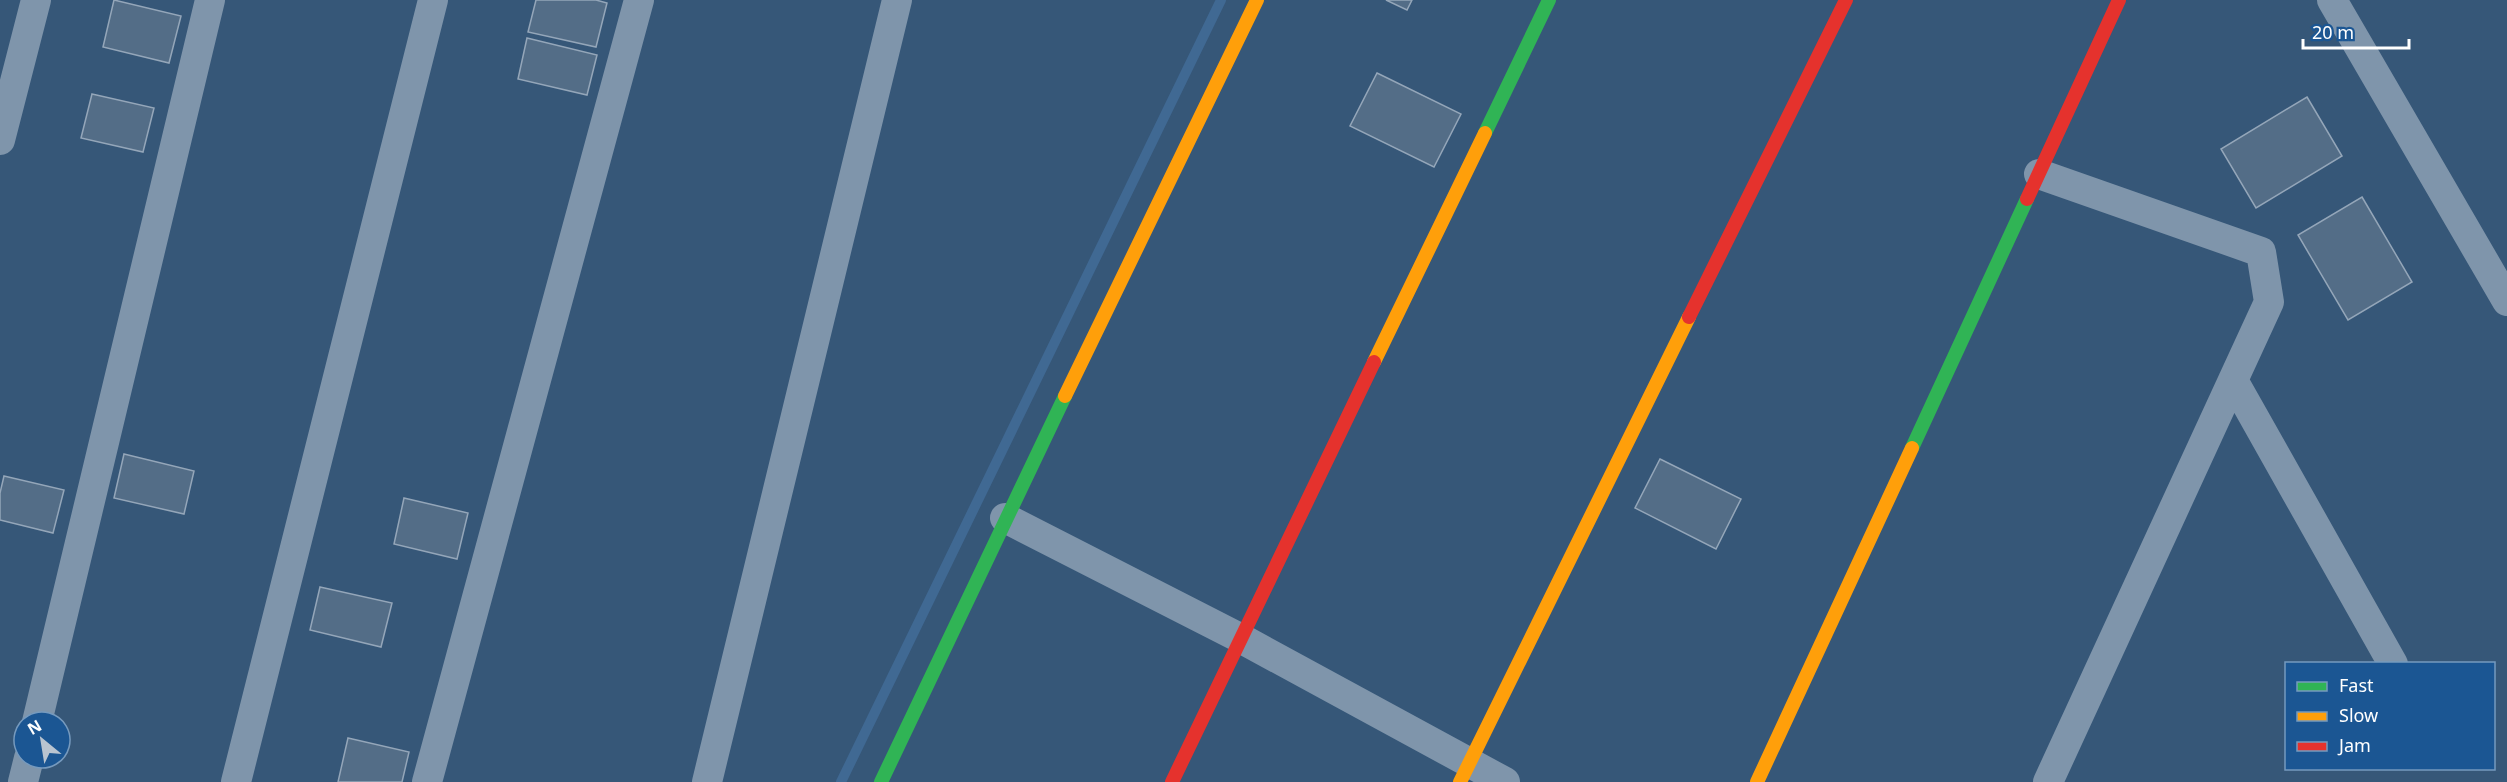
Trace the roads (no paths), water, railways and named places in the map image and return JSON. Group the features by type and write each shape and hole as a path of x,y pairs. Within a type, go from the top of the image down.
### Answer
{"street":[{"path":"0,140 36,0"},
{"path":"41,710 210,0"},
{"path":"236,782 433,0"},
{"path":"427,782 639,0"},
{"path":"706,782 897,0"},
{"path":"881,782 1005,518 1257,0"},
{"path":"1172,782 1549,0"},
{"path":"1464,772 1846,0"},
{"path":"1757,782 2119,0"},
{"path":"2332,0 2507,301"},
{"path":"2039,174 2261,252 2269,302 2048,782"},
{"path":"2233,380 2392,662"},
{"path":"1005,518 1242,639 1464,772 1505,782"}],"waterway":[{"path":"841,782 1221,0"}]}
